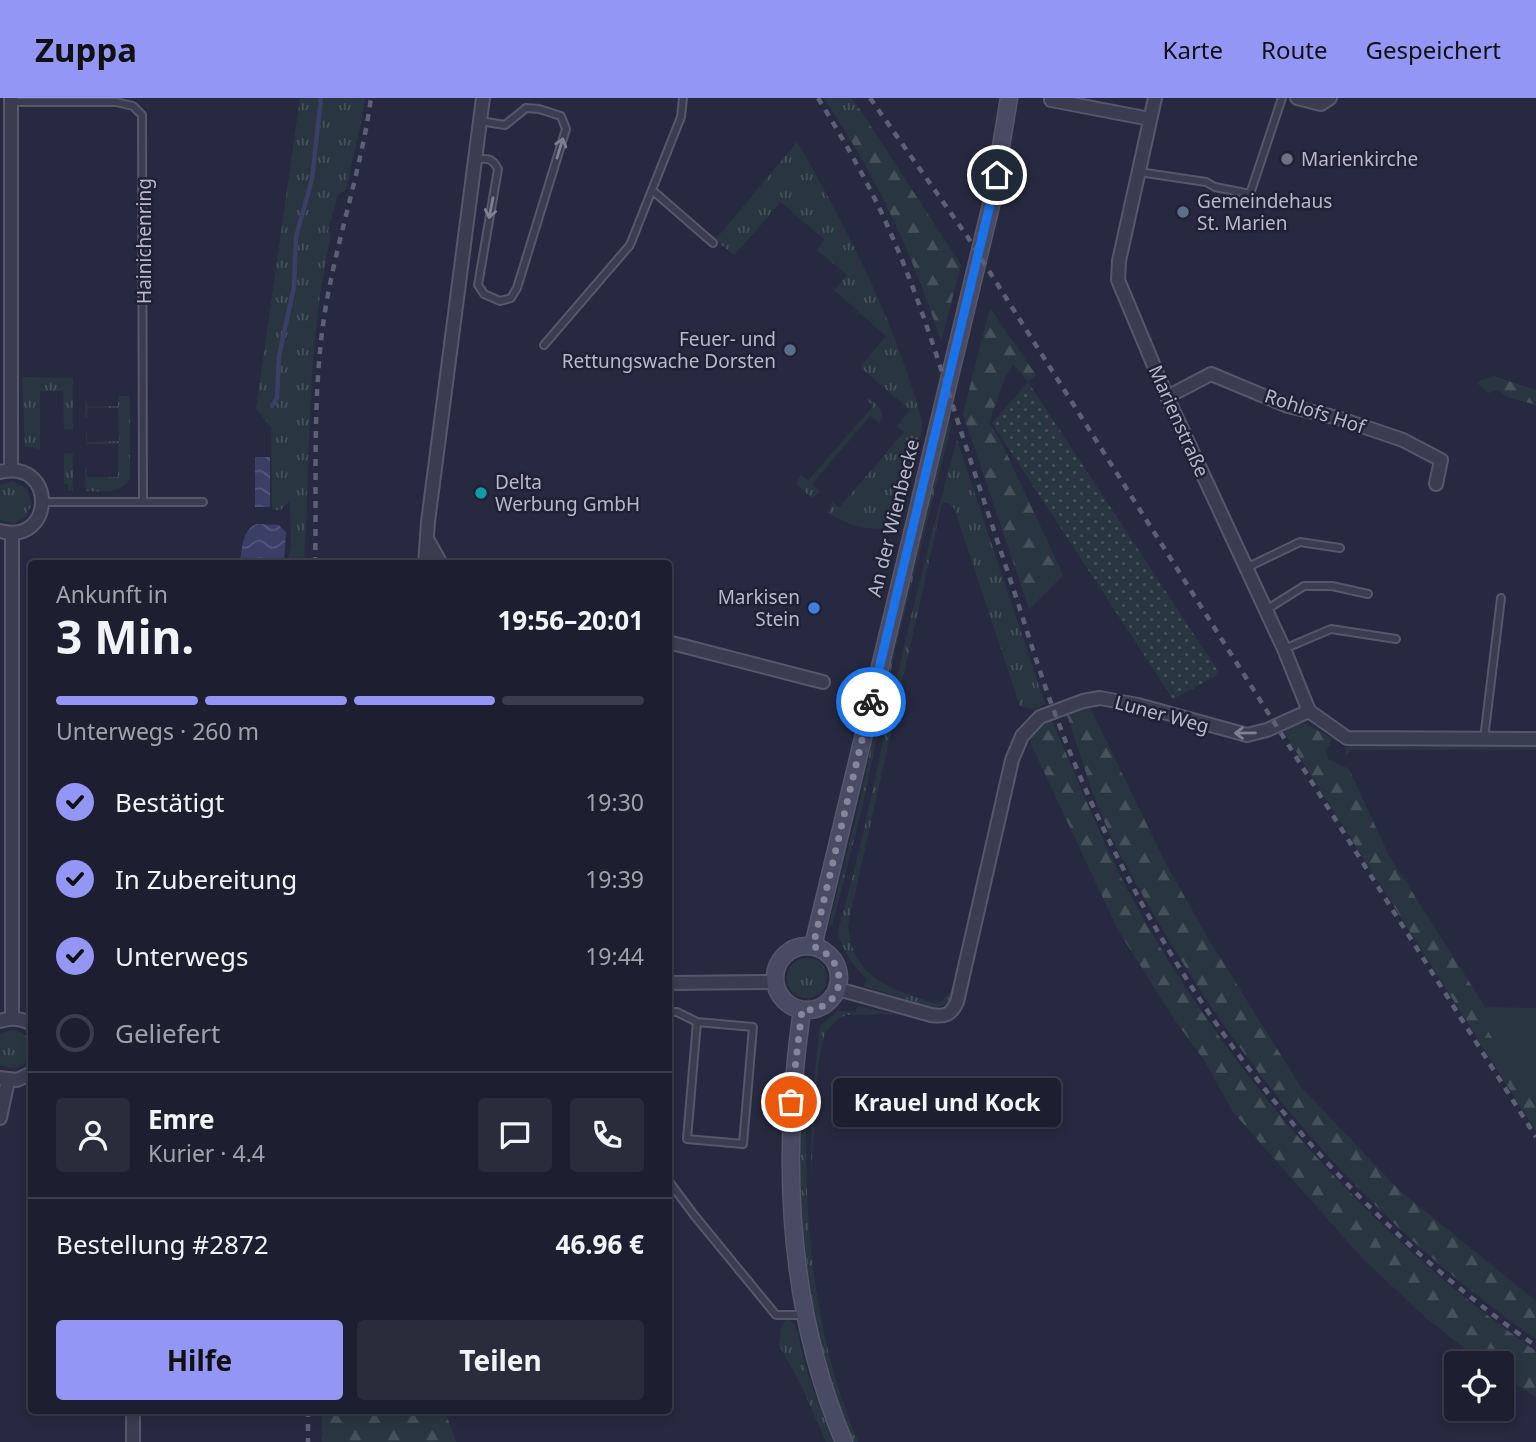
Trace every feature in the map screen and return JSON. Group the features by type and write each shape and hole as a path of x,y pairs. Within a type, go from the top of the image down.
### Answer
{"street":[{"path":"425,560 428,522 483,98"},
{"name":"An der Wienbecke","path":"813,946 992,201 1009,98"},
{"name":"Marienstraße","path":"1155,98 1119,261 1118,280 1167,397 1284,649 1309,711"},
{"path":"1297,98 1321,104 1330,98"},
{"path":"11,100 6,471 30,476 37,483 43,502 37,520 22,532 6,532 6,1019 21,1019 28,1022"},
{"path":"1051,100 1150,119"},
{"name":"Rohlofs Hof","path":"1167,397 1211,374 1288,406 1338,418 1403,440 1441,460 1436,484"},
{"path":"428,538 438,560"},
{"path":"672,643 823,682"},
{"name":"Luner Weg","path":"838,989 931,1015 946,1016 952,1012 957,1002 1012,760 1022,736 1040,718 1083,701 1100,698 1138,705 1247,735 1267,730 1309,711"},
{"path":"1309,711 1347,738 1536,738"},
{"path":"803,946 813,946 824,950 832,958 838,967 840,978 834,997 820,1008 802,1010 784,1001 775,982 779,963 785,955 803,946"},
{"path":"672,983 775,982"},
{"path":"802,1010 791,1102 789,1172 794,1242 805,1315 819,1374 844,1442"},
{"path":"0,1118 4,1079 17,1080 28,1075"},
{"path":"133,1414 133,1442"}],"lane":[{"path":"11,100 116,102 132,106 136,98"},
{"path":"544,345 631,245 681,117 683,98"},
{"path":"1139,172 1206,182 1215,187 1250,194 1282,98"},
{"name":"Hainichenring","path":"132,106 142,115 144,121 144,502"},
{"path":"474,160 487,158 494,162 498,169 478,285 484,294 500,301 511,298 517,288 566,129 561,116 539,109 526,108 506,125 480,121"},
{"path":"652,190 713,243"},
{"path":"43,502 203,502"},
{"path":"1246,568 1300,542 1340,548"},
{"path":"1266,610 1304,586 1332,586 1368,594"},
{"path":"1484,740 1501,598"},
{"path":"1284,649 1331,629 1396,639"},
{"path":"672,1012 697,1022 753,1027 743,1144 687,1139 697,1022"},
{"path":"672,1185 776,1315 805,1315"}],"green space":[{"path":"300,98 365,98 346,189 337,196 328,231 331,236 313,358 304,560 289,560 290,500 281,510 272,510 271,427 256,409"},
{"path":"824,98 851,98 859,108 840,123"},
{"path":"859,108 961,265 941,342 898,229 871,175 840,123"},
{"path":"797,142 869,277 898,348 922,421 922,431 900,522 892,526 863,527 828,513 832,502 839,508 904,432 897,426 910,410 860,367 886,336 834,290 847,275 817,250 825,240 781,202 734,255 715,240"},
{"path":"990,308 1036,375 1028,382 1013,364 989,422 1004,448 1063,575 1029,609 963,414"},
{"path":"1494,376 1536,390 1536,405 1508,397 1498,390 1488,393 1476,382"},
{"path":"22,377 73,378 73,430 64,429 63,391 40,391 40,449 25,446"},
{"path":"1028,382 1220,674 1173,699 992,423"},
{"path":"86,396 87,406 118,406 118,396 130,396 130,479 116,490 86,491 87,467 87,477 118,477 118,444 87,444 86,453 87,431 87,442 119,441 118,408 88,408 87,418"},
{"path":"870,398 883,416 879,423 870,416 812,484 820,492 812,498 796,484 801,475 808,481 873,406 866,399"},
{"path":"949,421 951,427 896,647 862,808 832,926 829,924 859,806 892,644"},
{"path":"957,440 1045,704 1034,709 1020,706 954,508 949,503 942,503 848,925 857,958 876,979 934,1003 942,1001 951,992 954,995 947,1004 934,1008 864,986 867,978 849,957 838,931 862,838 910,621"},
{"path":"64,453 73,454 73,491 68,491 68,485 64,484"},
{"path":"13,481 27,489 32,504 25,518 14,523 0,520 0,485"},
{"path":"1090,707 1165,862 1209,940 1301,1087 1400,1191 1536,1301 1536,1339 1479,1297 1373,1203 1324,1152 1278,1098 1236,1042 1152,912 1102,816 1067,715"},
{"path":"1045,719 1051,719 1134,902 1215,1031 1260,1091 1362,1205 1417,1257 1475,1306 1536,1351 1536,1397 1514,1383 1514,1351 1468,1351 1425,1317 1364,1260 1233,1112 1204,1060 1174,1019 1118,930 1031,744 1031,737"},
{"path":"1295,721 1307,724 1331,738 1325,751 1329,760 1349,769 1388,854 1536,1087 1536,1131 1285,734 1285,728"},
{"path":"1356,744 1414,747 1536,744 1536,750 1351,750 1345,757 1345,748"},
{"path":"807,958 821,964 827,978 821,992 807,998 793,992 787,978 793,964"},
{"path":"858,1006 894,1014 846,1015 825,1033 818,1065 811,1177 812,1100 820,1026 838,1011 855,1012"},
{"path":"1473,1007 1536,1008 1536,1108"},
{"path":"11,1030 22,1033 28,1039 28,1058 20,1067 11,1068 0,1064 0,1035"},
{"path":"802,1092 807,1094 807,1183 813,1271 830,1357 858,1442 852,1442 837,1400 815,1314 803,1226"},
{"path":"786,1320 795,1325 807,1372 833,1442 826,1442 800,1383 779,1345 781,1328"},
{"path":"322,1414 446,1414 456,1442 322,1442"}],"water":[{"path":"255,457 270,457 270,507 255,507"},
{"path":"257,524 279,525 286,532 284,560 240,560 242,546 248,530"}],"waterway":[{"path":"272,406 277,398 279,356 294,287 296,237 312,179 321,98"}],"railway":[{"path":"315,560 316,410 320,348 329,290 371,98"},
{"path":"818,98 866,182 901,257 935,351 1051,701 1094,809 1139,899 1190,985 1248,1067 1312,1145 1381,1218 1456,1285 1536,1346"},
{"path":"870,98 967,236 1536,1137"},
{"path":"308,1414 308,1442"}],"way so far":[{"path":"791,1102 802,1010 811,1011 827,1004 838,989 838,967 824,950 813,946 871,702"}],"place":[{"name":"Marienkirche","path":"1287,159"},
{"name":"Gemeindehaus St. Marien","path":"1183,212"},
{"name":"Feuer- und Rettungswache Dorsten","path":"790,350"},
{"name":"Delta Werbung GmbH","path":"481,493"},
{"name":"Markisen Stein","path":"814,608"},
{"name":"Krauel und Kock","path":"791,1102"}],"route":[{"path":"871,702 997,175"}]}
